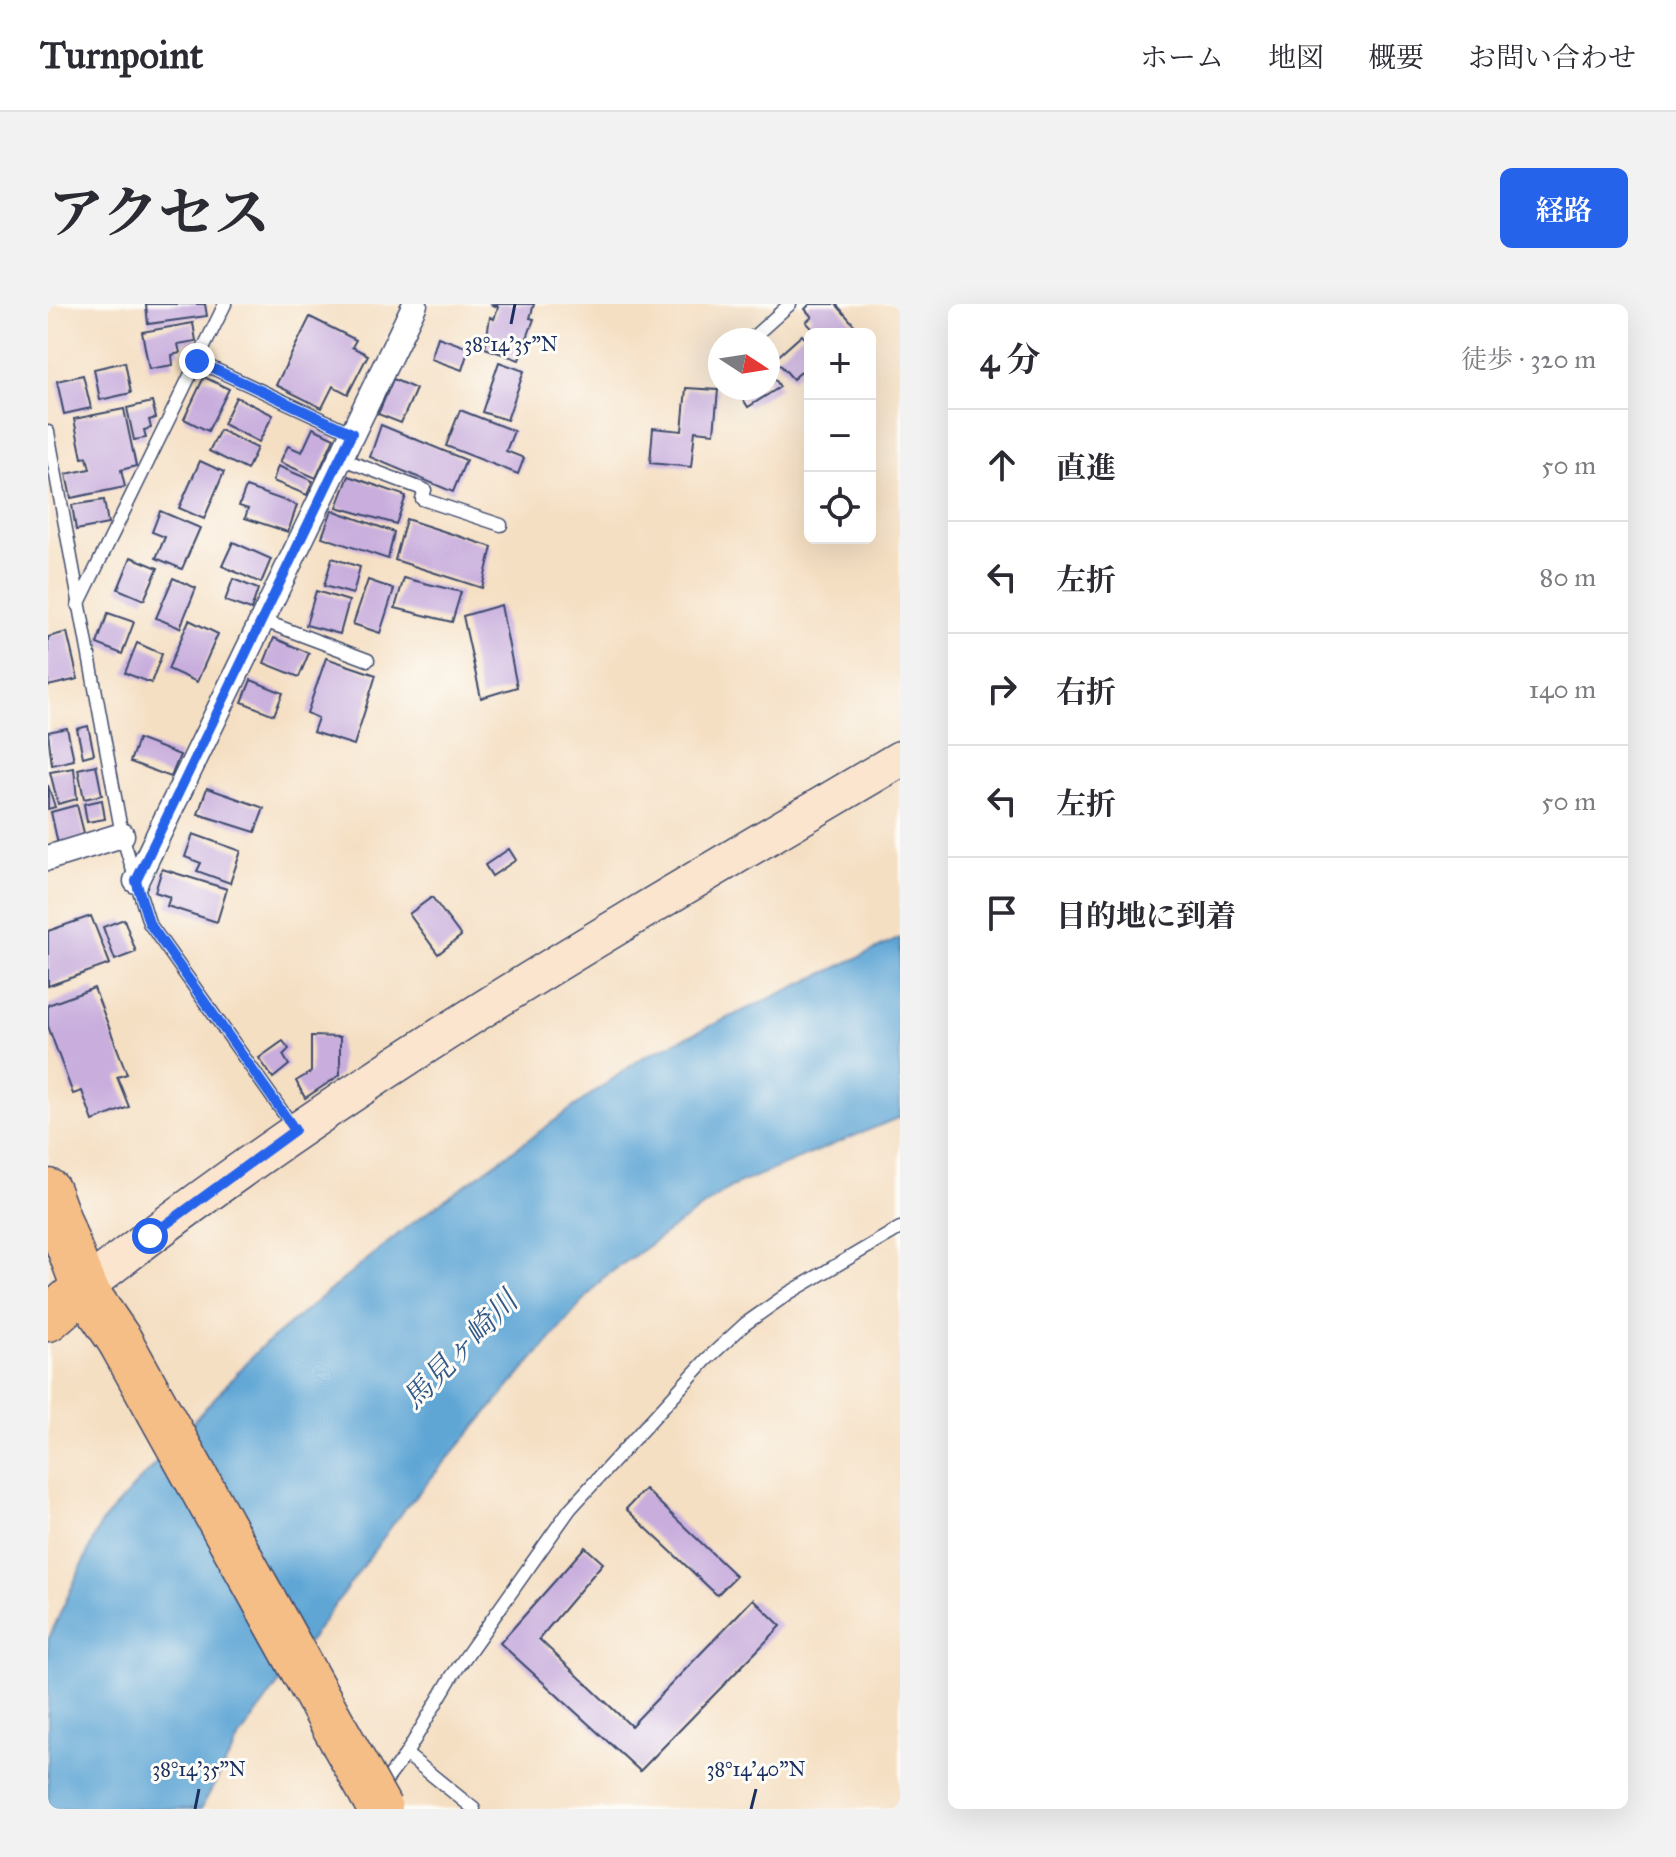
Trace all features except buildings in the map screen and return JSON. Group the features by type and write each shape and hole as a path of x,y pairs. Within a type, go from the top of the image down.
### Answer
{"highway":[{"path":"48,1191 84,1288 120,1341 380,1809"},
{"path":"48,1264 84,1288"},
{"path":"48,1319 84,1288"}],"street":[{"path":"136,881 415,304"},
{"path":"84,1288 295,1130 522,983 900,759"},
{"path":"48,858 122,835"}],"lane":[{"path":"78,605 225,304"},
{"path":"763,328 790,304"},
{"path":"197,361 352,433"},
{"path":"48,432 122,835 149,923 295,1130"},
{"path":"340,458 425,490 422,499 501,525"},
{"path":"264,621 368,660"},
{"path":"365,1809 406,1754 452,1676 570,1509 706,1360 745,1324 789,1293 900,1228"},
{"path":"406,1754 474,1809"}],"water":[{"name":"馬見ヶ崎川","path":"900,938 900,1117 731,1187 603,1278 401,1513 238,1740 201,1809 48,1809 48,1640 101,1523 259,1349 408,1226 643,1057"}],"route":[{"path":"150,1236 295,1130 149,923 136,881 352,433 197,361"}]}
